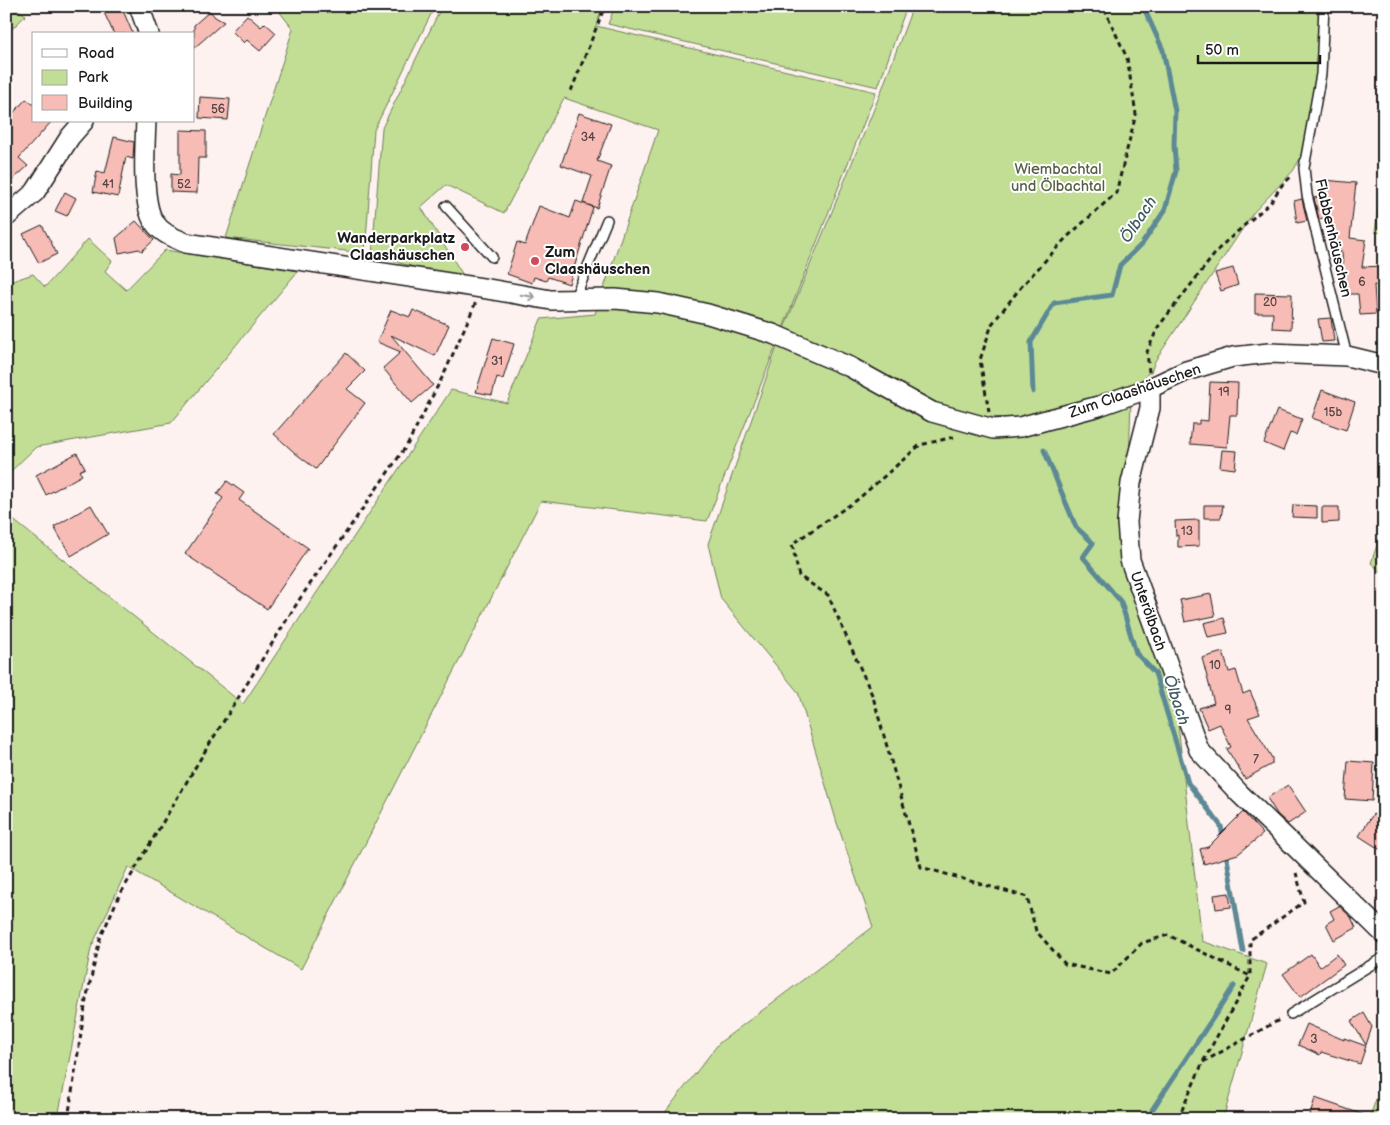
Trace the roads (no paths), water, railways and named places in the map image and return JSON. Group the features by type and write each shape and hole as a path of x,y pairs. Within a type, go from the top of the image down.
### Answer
{"street":[{"path":"139,6 148,32"},
{"path":"6,218 35,192 70,136 83,122"},
{"name":"Zum Claashäuschen","path":"146,122 145,167 148,210 154,223 167,236 186,243 552,300 616,299 658,303 708,314 773,334 850,367 932,412 992,429 1020,427 1099,406 1150,388 1186,371 1233,357 1269,353 1347,356 1384,365"},
{"name":"Unterölbach","path":"1150,388 1150,408 1131,482 1127,522 1130,560 1198,750 1240,794 1384,934"}],"lane":[{"name":"Flabbenhäuschen","path":"1324,6 1321,74 1304,168 1307,195 1347,356"},
{"path":"446,206 492,257"},
{"path":"574,300 607,220"},
{"path":"1291,1014 1384,957"}],"waterway":[{"name":"Ölbach","path":"1033,392 1031,342 1054,303 1112,295 1120,265 1142,244 1165,210 1176,171 1174,145 1175,111 1163,50 1143,6"},
{"name":"Ölbach","path":"1044,450 1076,527 1093,543 1083,557 1121,602 1136,653 1155,673 1188,783 1221,826 1223,839"},
{"name":"Ölbach","path":"1226,853 1243,951"},
{"name":"Ölbach","path":"1153,1119 1152,1110 1234,986"}],"place":[{"name":"Wanderparkplatz Claashäuschen","path":"465,247"},
{"name":"Zum Claashäuschen","path":"535,261"}],"park label":[{"name":"Wiembachtal und Ölbachtal","path":"1058,178"}]}
